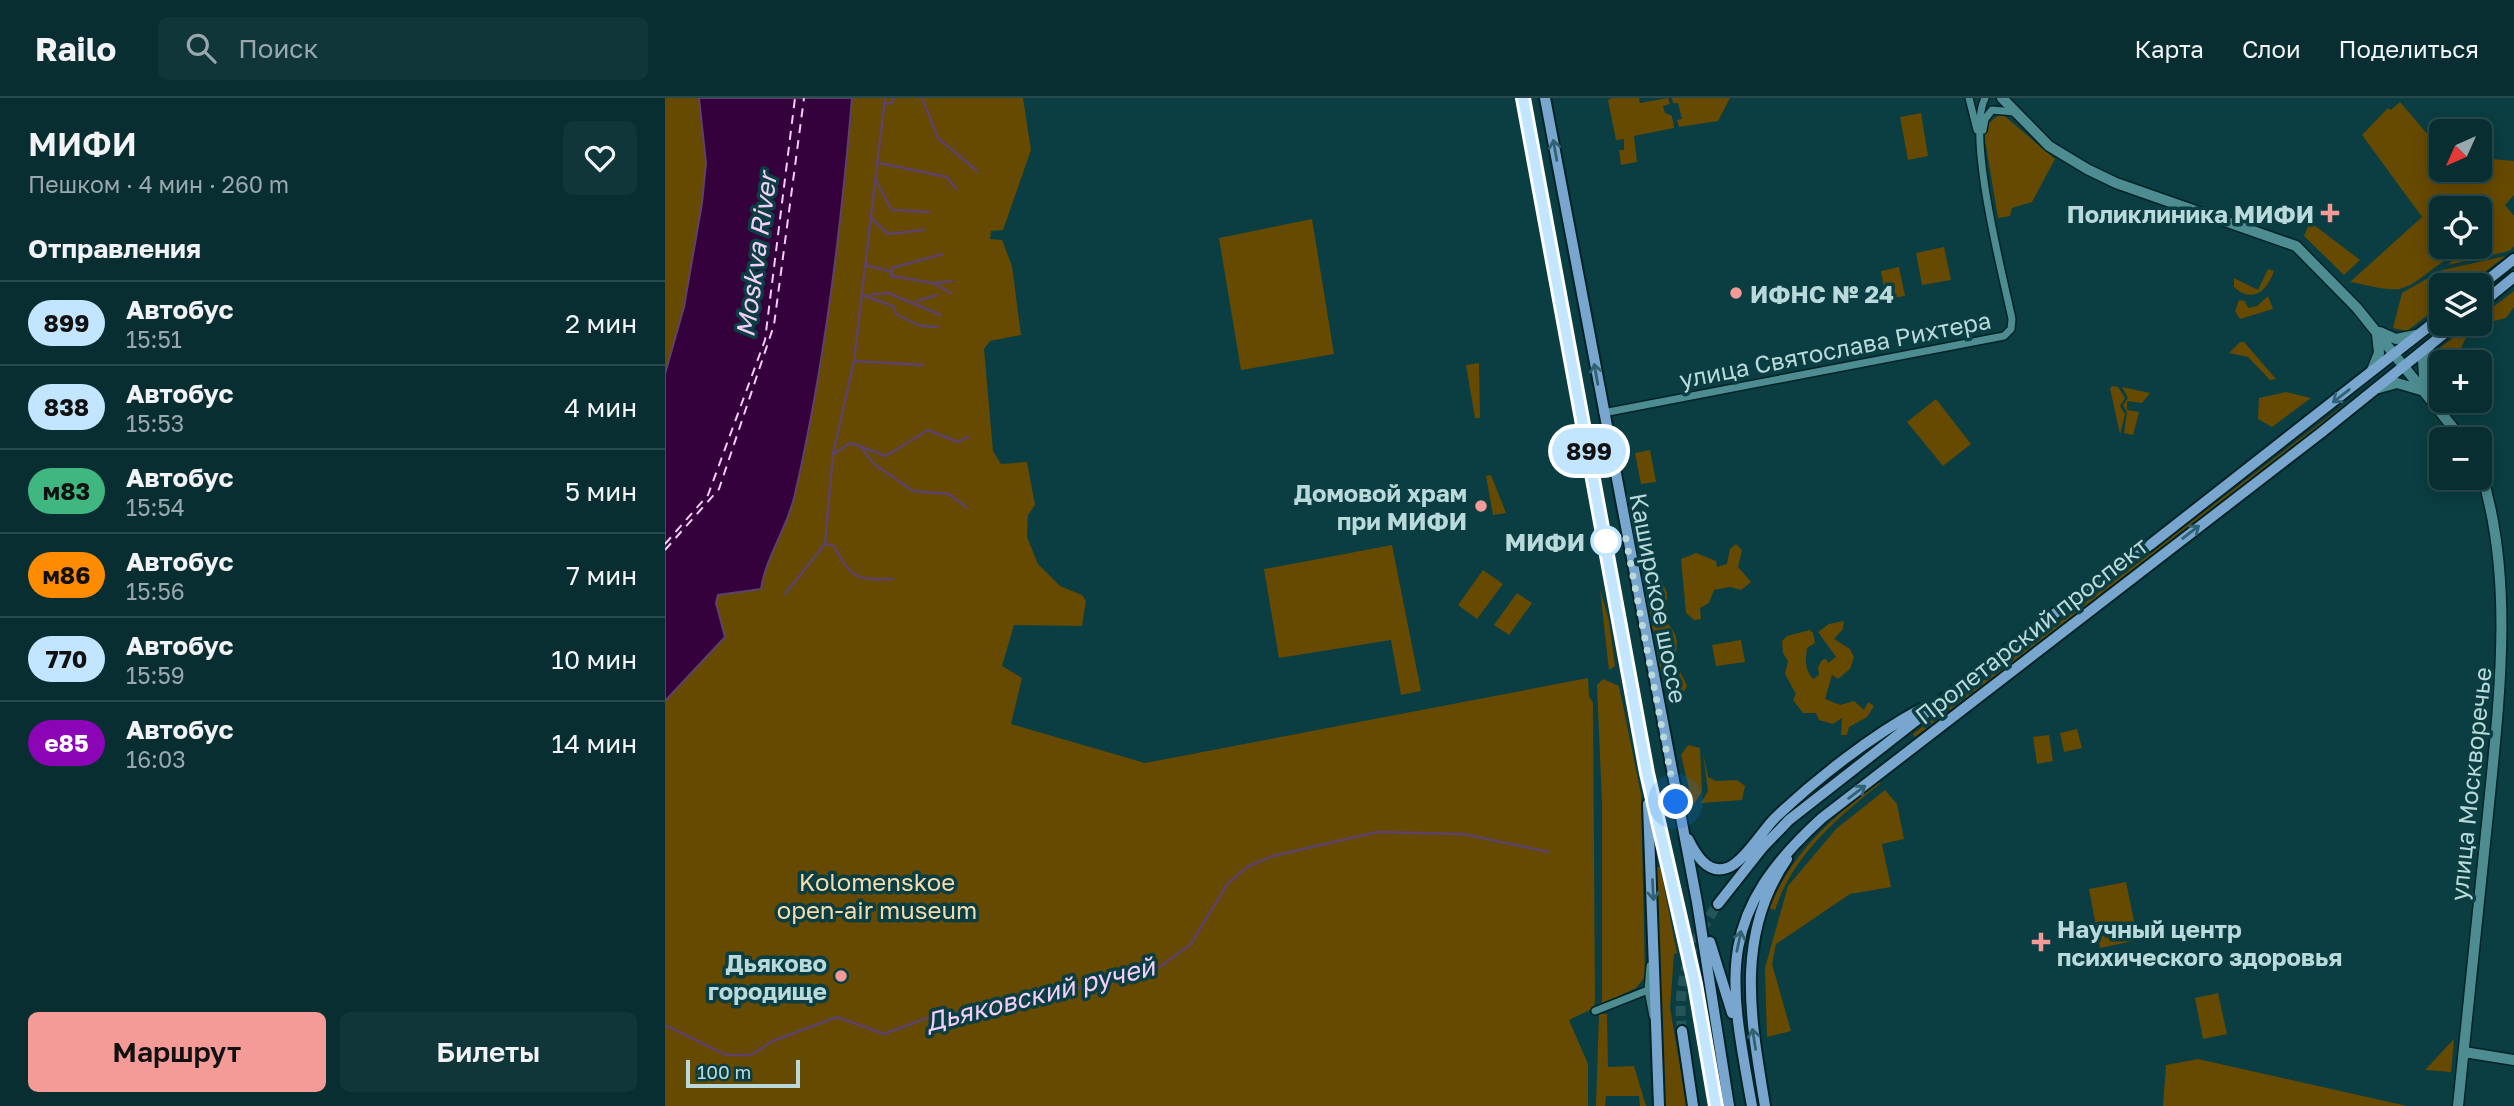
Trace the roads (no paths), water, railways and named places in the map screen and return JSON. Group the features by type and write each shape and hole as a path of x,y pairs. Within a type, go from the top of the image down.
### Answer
{"main road":[{"name":"Каширское шоссе","path":"1523,98 1647,773 1695,984 1716,1106"},
{"name":"Каширское шоссе","path":"1545,98 1697,902 1729,1106"},
{"path":"2001,98 2061,155 2087,169 2116,183 2296,246 2376,330 2453,427"},
{"path":"2492,276 2514,259"},
{"path":"2492,294 2514,277"},
{"name":"Пролетарский проспект","path":"1718,904 1763,847 1789,820 1945,697 2150,545 2429,326"},
{"path":"2376,330 2396,339 2419,334"},
{"path":"2365,377 2375,366 2379,353 2376,330"},
{"name":"Пролетарский проспект","path":"1738,1033 1734,982 1742,927 1769,874 1804,835 2441,336"},
{"path":"2425,392 2423,360 2429,346"},
{"path":"2375,390 2397,383 2425,392"},
{"name":"улица Москворечье","path":"2458,1106 2508,606 2499,522 2488,490"},
{"path":"1680,822 1699,859 1716,869 1726,869 1800,797 1894,724 1945,697"},
{"path":"1647,773 1659,1106"},
{"path":"1765,1106 1750,1015 1752,948 1765,901 1783,865 1804,835"},
{"path":"1697,902 1738,1033 1752,1106"},
{"path":"1682,1031 1693,1106"},
{"path":"2464,1052 2514,1060"}],"street":[{"path":"1971,98 1981,145"},
{"path":"1981,145 1979,117 1985,98"},
{"path":"1981,145 1987,115 1997,109 2014,112"},
{"name":"улица Святослава Рихтера","path":"1603,413 2004,336 2011,329 2012,319 1992,222 1981,145"},
{"path":"1655,949 1648,990 1650,1009 1658,1026"},
{"path":"1595,1012 1648,990"}],"water":[{"name":"Moskva River","path":"699,98 852,98 843,197 823,346 806,445 792,506 767,565 761,589 718,595 716,603 725,637 665,701 665,374 684,307 702,203 706,163"}],"waterway":[{"path":"785,594 825,544 833,454 854,361 885,98"},
{"path":"884,104 892,103 894,98"},
{"path":"922,98 938,138 977,171"},
{"path":"879,163 947,177 956,189"},
{"path":"876,181 892,210 929,212"},
{"path":"871,218 888,234 924,230"},
{"path":"892,272 892,268 943,254"},
{"path":"866,265 892,272 891,276 933,283 951,293"},
{"path":"935,283 952,281"},
{"path":"870,295 888,293 941,315"},
{"path":"862,295 893,306 896,314 920,326 938,327"},
{"path":"917,301 937,295"},
{"path":"854,361 923,365"},
{"path":"862,447 886,456 928,430 958,442 968,437"},
{"path":"834,454 850,443 860,446 874,464 913,491 949,494 966,507"},
{"path":"825,544 833,545 855,575 869,579 892,579"},
{"name":"Дьяковский ручей","path":"665,1025 726,1055 751,1055 773,1041 837,1017 884,1034 924,1019 1119,980 1158,968 1190,945 1228,883 1249,866 1273,856 1377,832 1463,834 1549,852"}],"tunnel":[{"path":"1682,1031 1681,996 1687,964 1700,934 1718,904"}],"place":[{"name":"Поликлиника МИФИ","path":"2330,213"},
{"name":"ИФНС № 24","path":"1736,293"},
{"name":"Домовой храм при МИФИ","path":"1481,506"},
{"name":"МИФИ","path":"1606,541"},
{"name":"Научный центр психического здоровья","path":"2041,942"},
{"name":"Дьяково городище","path":"841,976"}],"park label":[{"name":"Kolomenskoe open-air museum","path":"877,895"}]}
